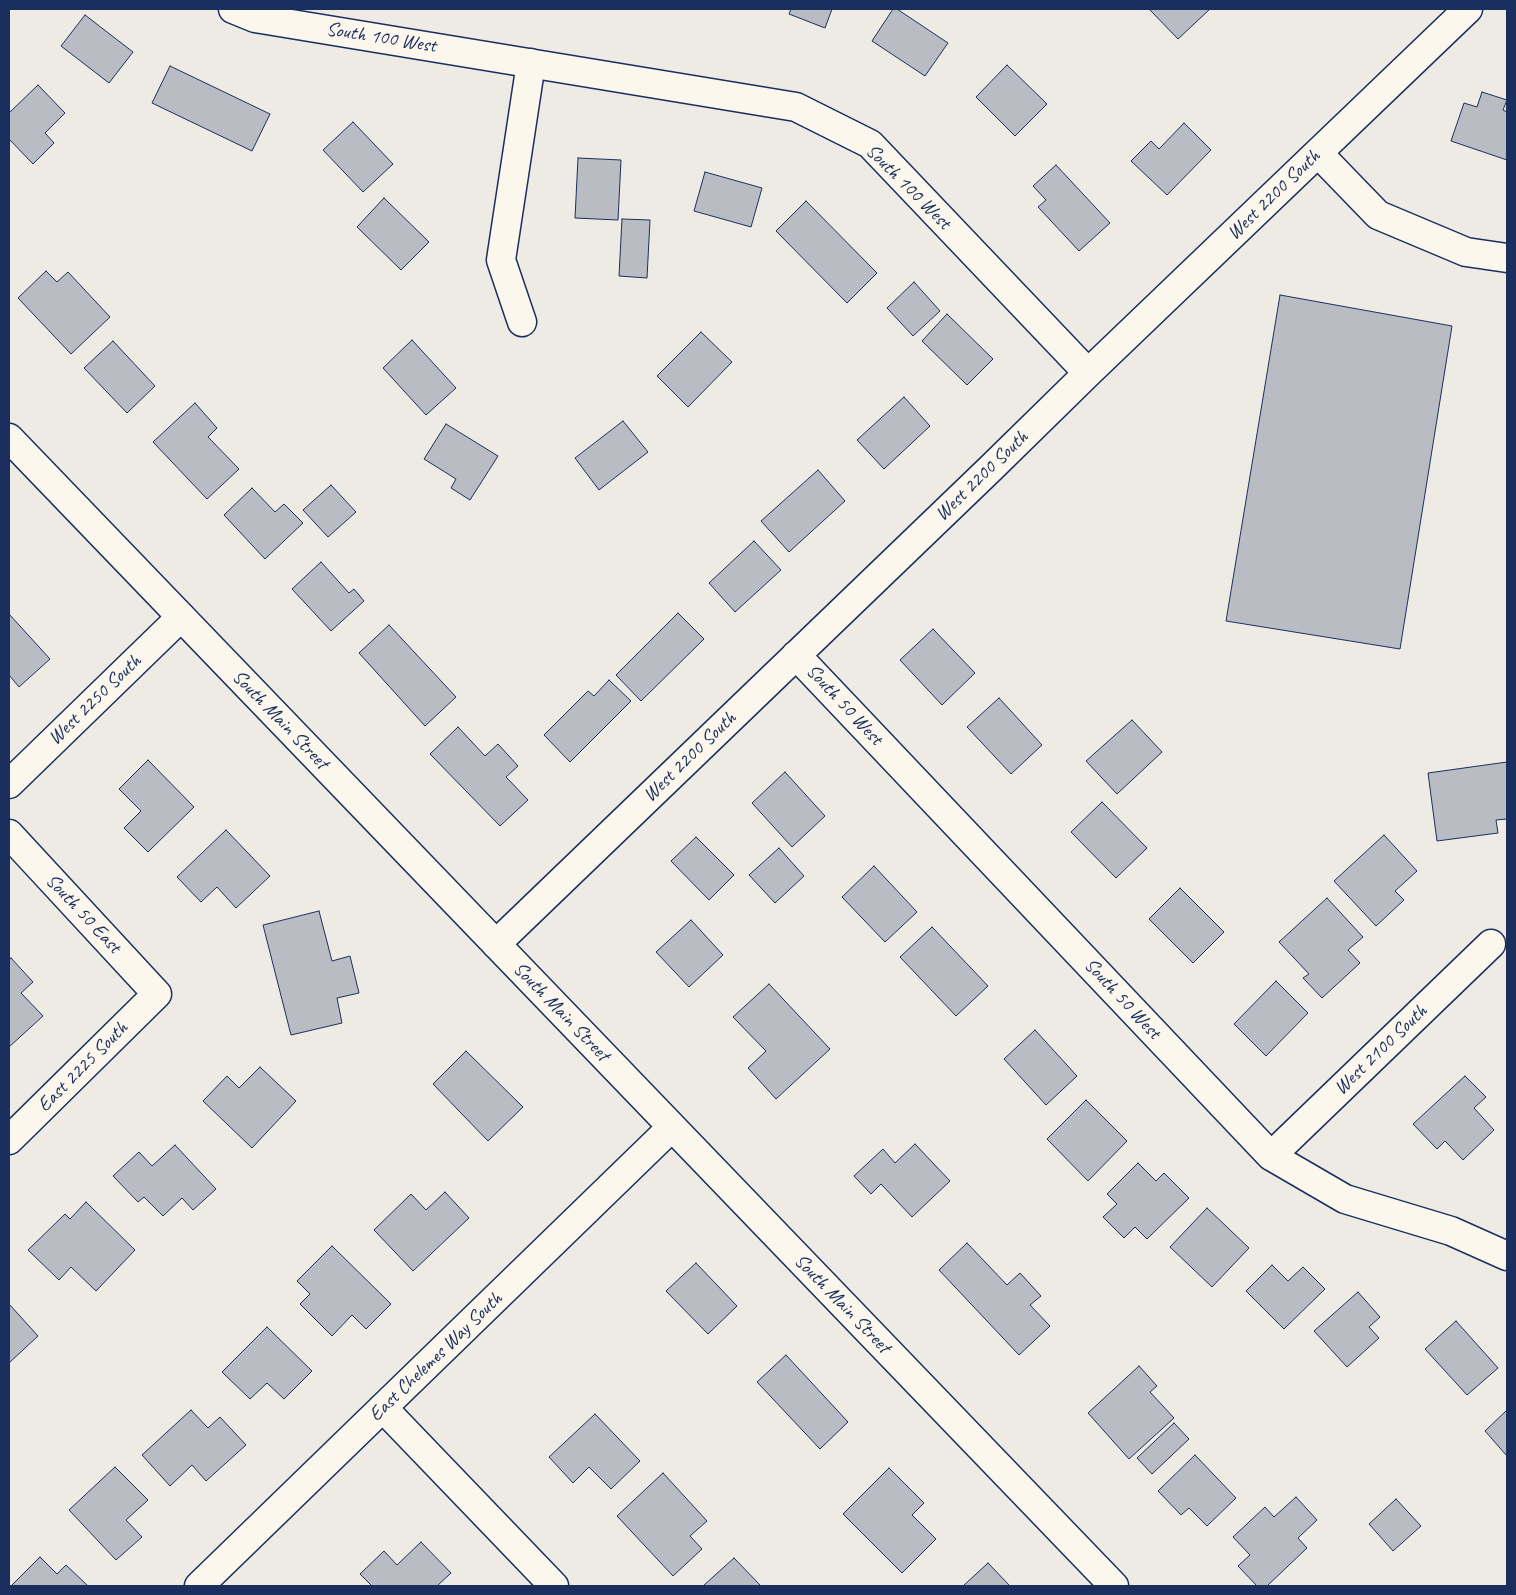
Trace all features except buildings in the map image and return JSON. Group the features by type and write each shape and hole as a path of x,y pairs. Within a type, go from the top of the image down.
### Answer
{"street":[{"name":"South 100 West","path":"233,9 255,18 796,107 870,144 1088,373"},
{"name":"West 2200 South","path":"496,944 1468,9"},
{"path":"522,322 501,260 531,63"},
{"path":"1318,153 1378,215 1466,252 1507,258"},
{"name":"South Main Street","path":"9,438 1114,1586"},
{"name":"West 2250 South","path":"9,784 182,617"},
{"name":"South 50 West","path":"796,655 1271,1156 1345,1199 1451,1231 1507,1256"},
{"name":"South 50 East","path":"9,834 157,994"},
{"name":"West 2100 South","path":"1271,1156 1490,944"},
{"name":"East 2225 South","path":"9,1140 157,994"},
{"name":"East Chelemes Way South","path":"199,1586 672,1127"},
{"path":"383,1408 554,1586"}]}
